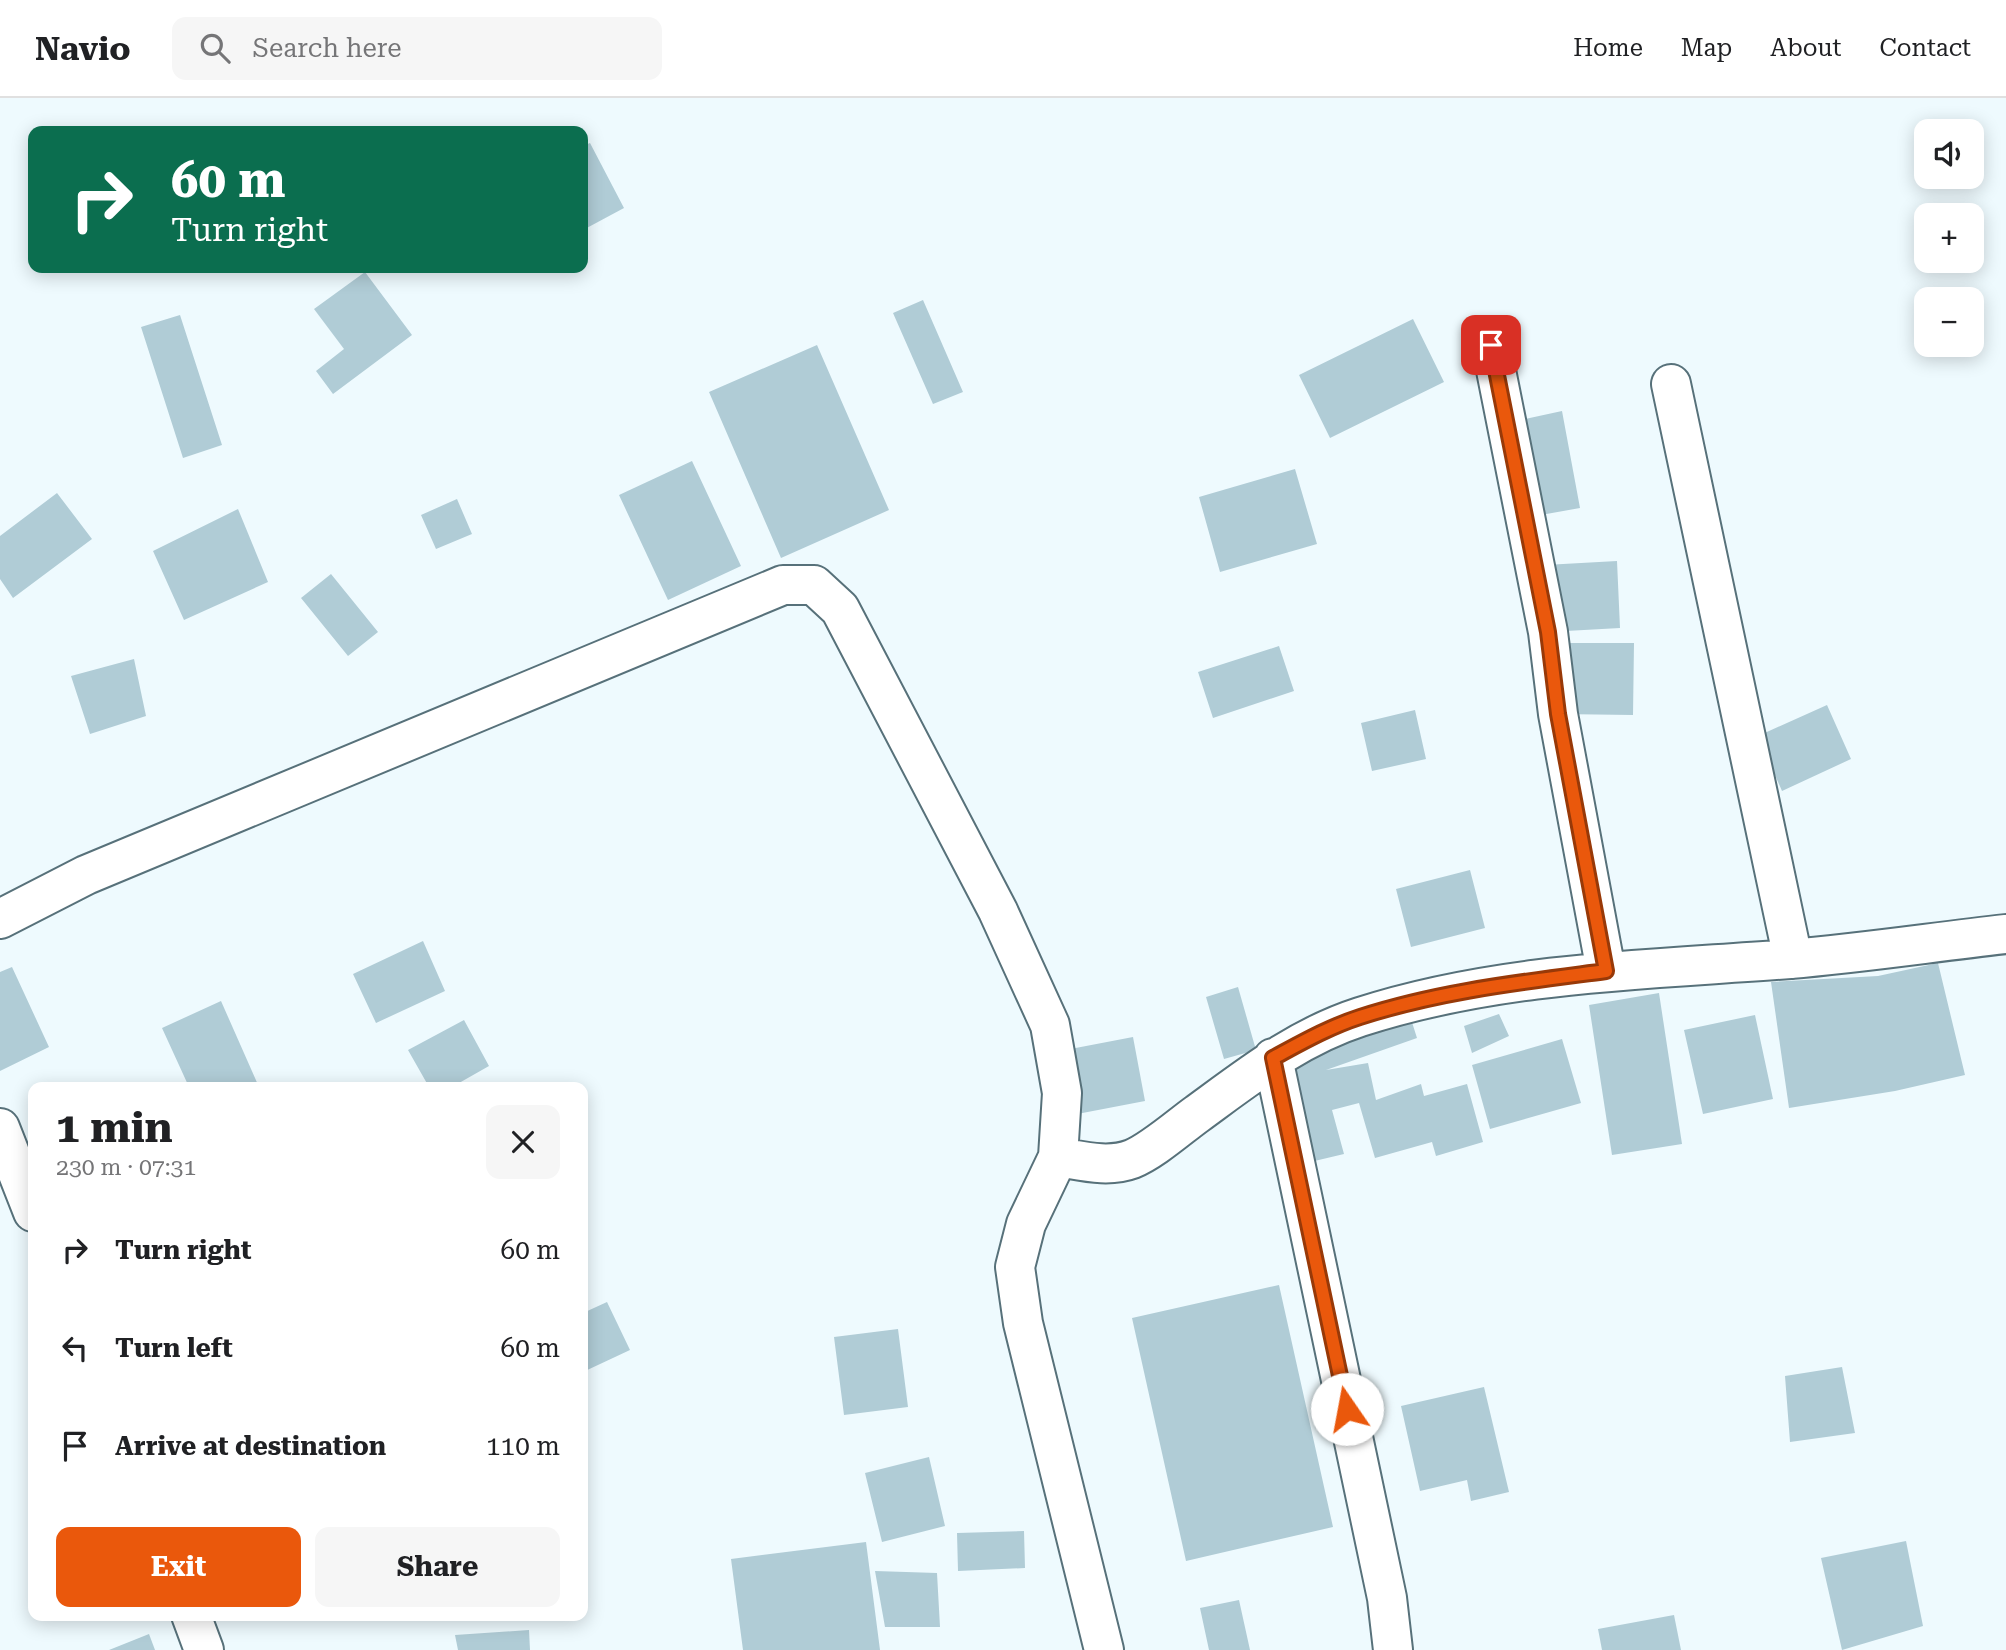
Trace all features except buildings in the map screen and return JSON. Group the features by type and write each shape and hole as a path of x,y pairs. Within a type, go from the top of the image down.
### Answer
{"street":[{"path":"1491,345 1548,632 1558,714 1606,971"},
{"path":"1671,384 1793,958"},
{"path":"0,919 86,875 783,585 814,586 840,609 998,911 1050,1025 1062,1093 1058,1157 1026,1224 1015,1267 1023,1323 1104,1650"},
{"path":"1058,1157 1104,1164 1132,1158 1273,1058 1311,1037 1360,1017 1421,1000 1490,986 1606,971 1793,958 2006,934"},
{"path":"1273,1058 1387,1598 1393,1650"},
{"path":"0,1128 28,1199"},
{"path":"193,1621 204,1650"}],"route":[{"path":"1347,1409 1273,1058 1311,1037 1360,1017 1421,1000 1490,986 1606,971 1558,714 1548,632 1491,345"}]}
